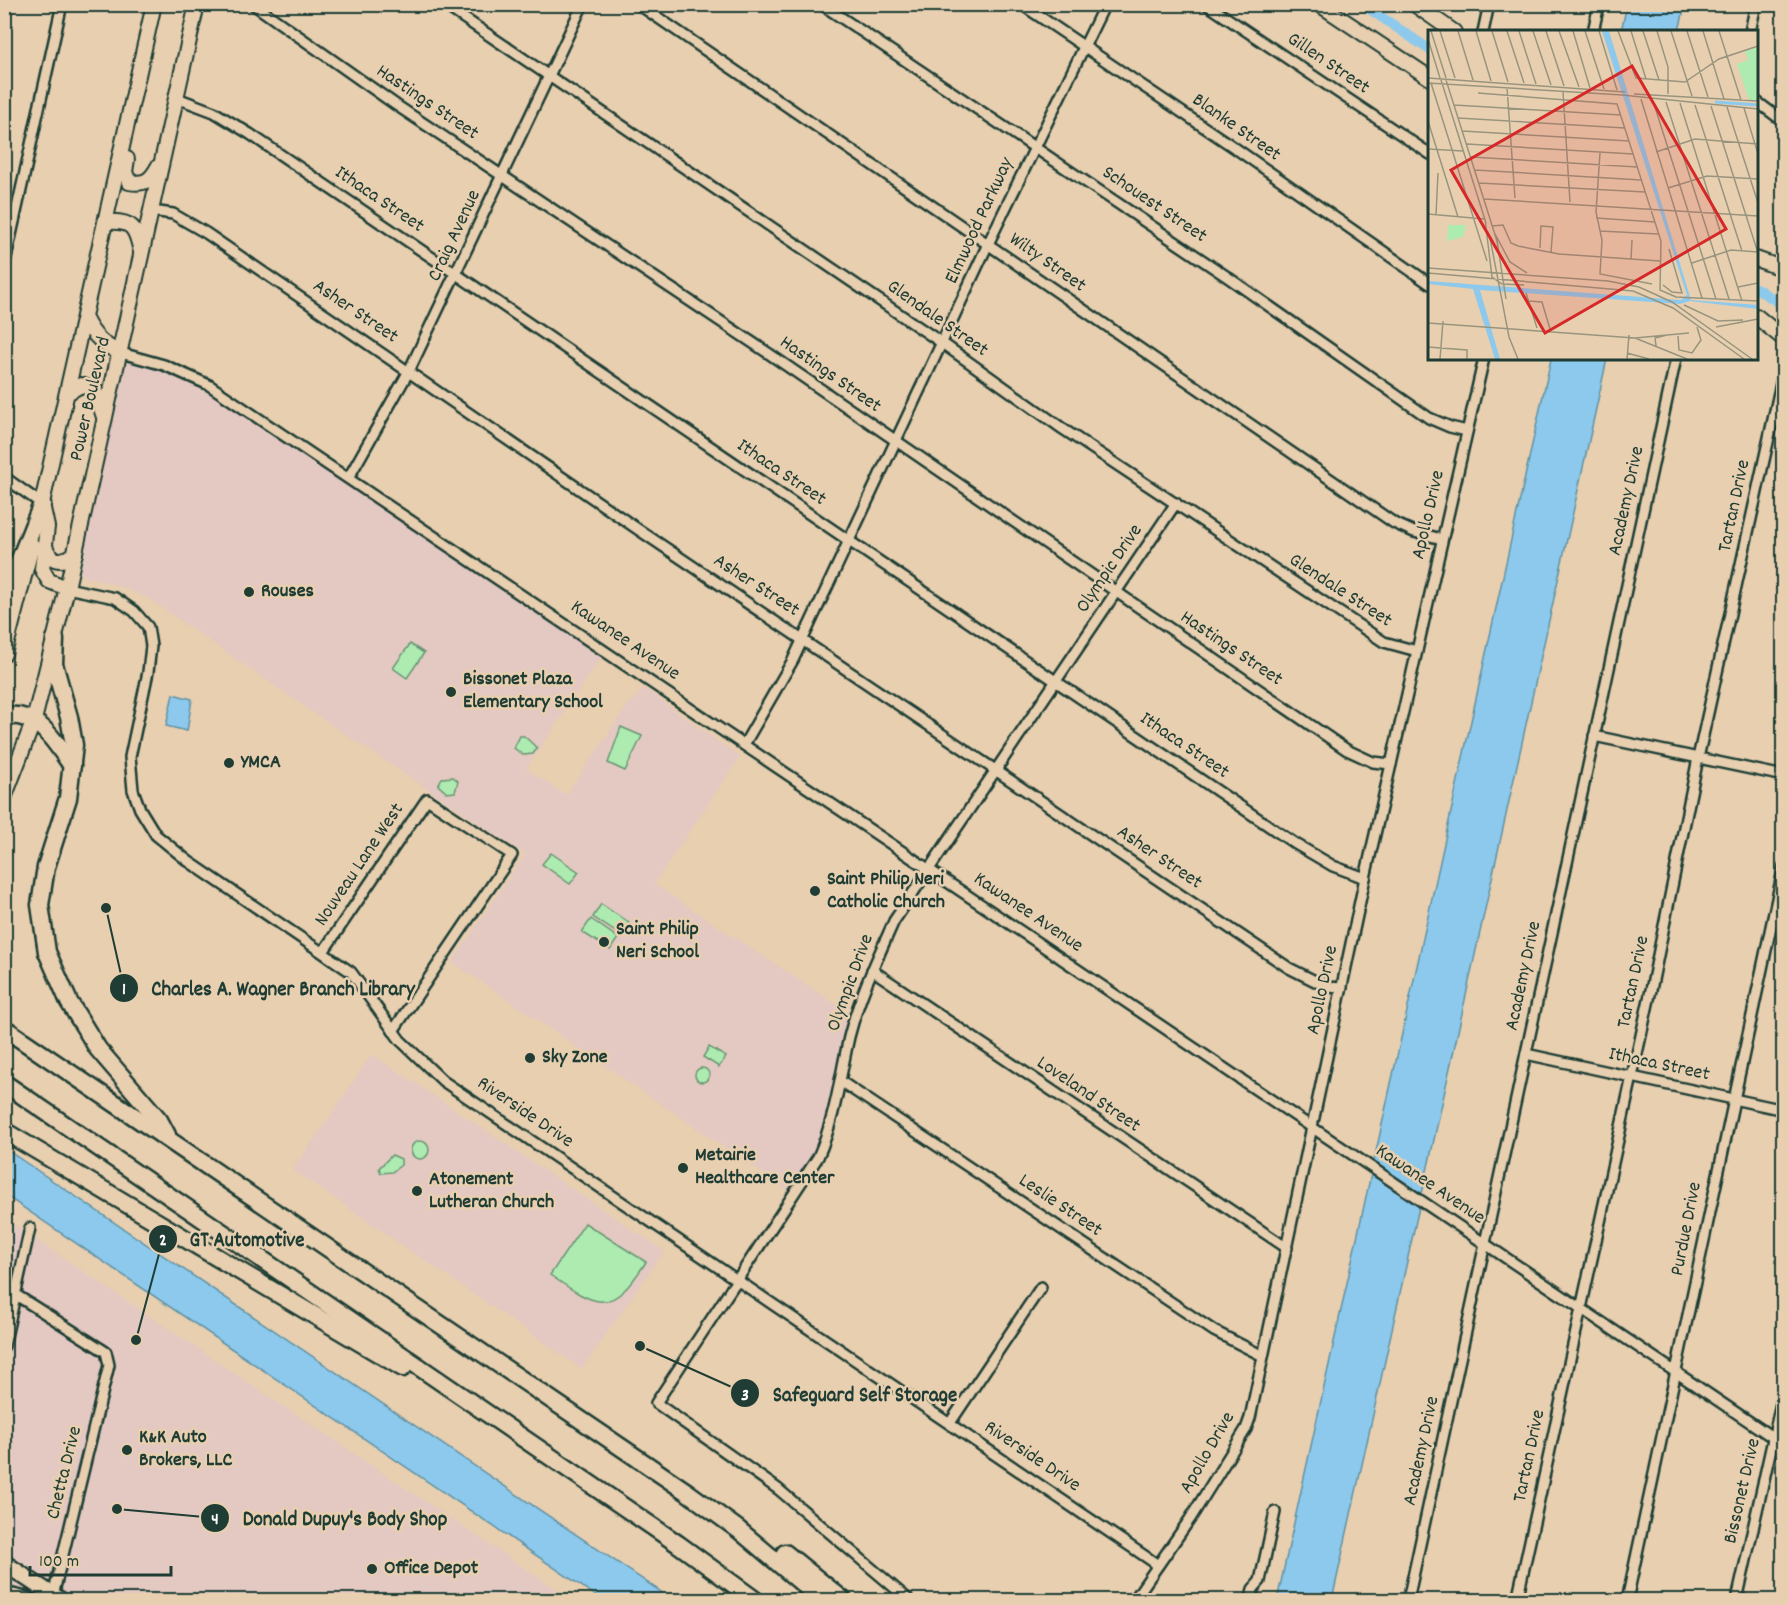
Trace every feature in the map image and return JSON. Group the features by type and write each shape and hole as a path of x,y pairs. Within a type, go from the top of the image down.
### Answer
{"highway":[{"path":"4,599 42,504"},
{"path":"55,639 54,664 69,717 74,745 68,798 46,867 40,905 47,952 69,1002 98,1049 159,1120 171,1141"},
{"path":"4,716 34,720 45,729 72,766"},
{"path":"4,1028 687,1492 739,1530 822,1600"},
{"path":"4,1083 678,1544 754,1600"},
{"path":"4,1131 550,1456"},
{"path":"687,1492 755,1533 843,1600"}],"main road":[{"name":"Power Boulevard","path":"4,654 69,392 154,4"},
{"name":"Power Boulevard","path":"5,795 34,720 55,639 121,353 197,4"},
{"path":"1319,4 1428,77"},
{"path":"1332,4 1343,21"},
{"path":"1414,4 1451,30"},
{"path":"124,140 128,153 125,172 129,182 139,184 150,180 164,160"},
{"path":"106,222 120,221 131,226 138,235 142,257"},
{"path":"1760,261 1784,269"},
{"path":"1758,318 1784,339"},
{"path":"85,319 91,333 110,348 121,353"},
{"path":"69,392 81,385 95,390 105,422"},
{"path":"42,504 47,527 42,569 49,581 67,588"},
{"path":"45,546 51,558 56,561 66,560 75,555"},
{"path":"4,1563 57,1598"},
{"path":"4,1574 38,1593 57,1598"},
{"path":"9,1597 26,1600"}],"street":[{"path":"4,267 62,4"},
{"name":"Hastings Street","path":"253,4 503,176 768,353 896,443 1347,750 1373,762 1391,764"},
{"name":"Glendale Street","path":"443,4 942,343 1063,429 1384,642 1417,651"},
{"name":"Craig Avenue","path":"349,477 409,371 457,274 583,4"},
{"name":"Wilty Street","path":"638,4 1394,523 1414,532 1442,539"},
{"name":"Schouest Street","path":"821,4 1226,276 1429,418 1450,428 1467,431"},
{"name":"Blanke Street","path":"1021,4 1428,283"},
{"name":"Elmwood Parkway","path":"745,743 803,639 988,244 1105,4"},
{"name":"Gillen Street","path":"1206,4 1428,153"},
{"path":"1483,30 1489,4"},
{"path":"1593,30 1599,4"},
{"path":"1750,30 1756,4"},
{"name":"Ithaca Street","path":"177,98 214,112 250,134 1294,843 1334,866 1365,878"},
{"path":"1758,103 1784,122"},
{"name":"Asher Street","path":"152,211 173,214 206,233 639,530 1289,968 1327,987 1342,988"},
{"name":"Kawanee Avenue","path":"121,353 164,365 209,385 745,743 1424,1204 1784,1445"},
{"name":"Apollo Drive","path":"1134,1600 1190,1519 1246,1429 1287,1248 1365,878 1484,360"},
{"name":"Academy Drive","path":"1408,1600 1676,360"},
{"name":"Tartan Drive","path":"1517,1600 1784,370"},
{"path":"4,477 42,504"},
{"name":"Olympic Drive","path":"909,1600 778,1489 656,1402 818,1157 826,1139 850,1035 872,970 894,921 1176,503"},
{"name":"Riverside Drive","path":"67,588 115,598 134,611 148,627 151,646 148,672 130,757 133,790 140,809 156,835 188,861 351,972 393,1031 417,1059 443,1081 1158,1565"},
{"path":"1594,736 1784,776"},
{"name":"Nouveau Lane West","path":"323,952 427,799 512,855 393,1031"},
{"name":"Purdue Drive","path":"1627,1600 1732,1099 1784,866"},
{"name":"Loveland Street","path":"872,970 1287,1248"},
{"name":"Ithaca Street","path":"1526,1054 1784,1110"},
{"name":"Leslie Street","path":"840,1081 1214,1331 1263,1356"},
{"path":"4,1346 30,1228"},
{"path":"950,1423 1041,1287"},
{"name":"Chetta Drive","path":"16,1295 106,1352 107,1358 108,1378 57,1598"},
{"name":"Bissonet Drive","path":"1737,1600 1784,1390"},
{"path":"1251,1600 1253,1589 1260,1581 1275,1512"}],"shaded area":[{"path":"124,359 195,382 225,399 603,655 526,769 566,795 628,705 644,688 740,757 654,884 849,1013 818,1147 787,1190 452,962 525,854 312,712 149,599 116,585 74,573"},
{"path":"372,1054 664,1251 582,1369 293,1170"},
{"path":"5,1219 572,1600 5,1600"}],"green space":[{"path":"410,644 424,653 407,678 393,668"},
{"path":"621,727 642,736 625,771 608,763"},
{"path":"520,736 524,736 537,748 533,754 523,755 514,748"},
{"path":"453,777 458,781 455,792 447,793 438,785 442,778"},
{"path":"551,853 579,872 570,884 542,864"},
{"path":"601,904 629,923 620,935 593,917"},
{"path":"591,919 618,938 610,950 582,932"},
{"path":"709,1047 726,1057 719,1067 703,1057"},
{"path":"702,1068 707,1070 709,1075 707,1080 702,1082 697,1080 695,1075 697,1070"},
{"path":"416,1141 424,1141 429,1146 427,1157 416,1159 411,1154 411,1146"},
{"path":"392,1155 401,1159 401,1165 392,1172 381,1173 379,1168"},
{"path":"585,1223 646,1262 634,1279 613,1299 592,1300 550,1275"}],"water":[{"path":"1627,5 1685,5 1679,30 1621,30"},
{"path":"1551,360 1607,360 1332,1600 1277,1600"},
{"path":"173,694 192,699 187,731 166,726"},
{"path":"4,1148 673,1600 602,1600 5,1195"}],"waterway":[{"path":"1365,6 1428,49"},
{"path":"1758,289 1784,306"}],"place":[{"name":"Rouses","path":"249,592"},
{"name":"Bissonet Plaza Elementary School","path":"451,692"},
{"name":"YMCA","path":"229,763"},
{"name":"Saint Philip Neri Catholic Church","path":"815,891"},
{"name":"Charles A. Wagner Branch Library","path":"106,908"},
{"name":"Saint Philip Neri School","path":"604,942"},
{"name":"Sky Zone","path":"530,1058"},
{"name":"Metairie Healthcare Center","path":"683,1168"},
{"name":"Atonement Lutheran Church","path":"417,1191"},
{"name":"GT Automotive","path":"136,1340"},
{"name":"Safeguard Self Storage","path":"640,1346"},
{"name":"K&K Auto Brokers, LLC","path":"127,1450"},
{"name":"Donald Dupuy's Body Shop","path":"117,1509"},
{"name":"Office Depot","path":"372,1569"}]}
